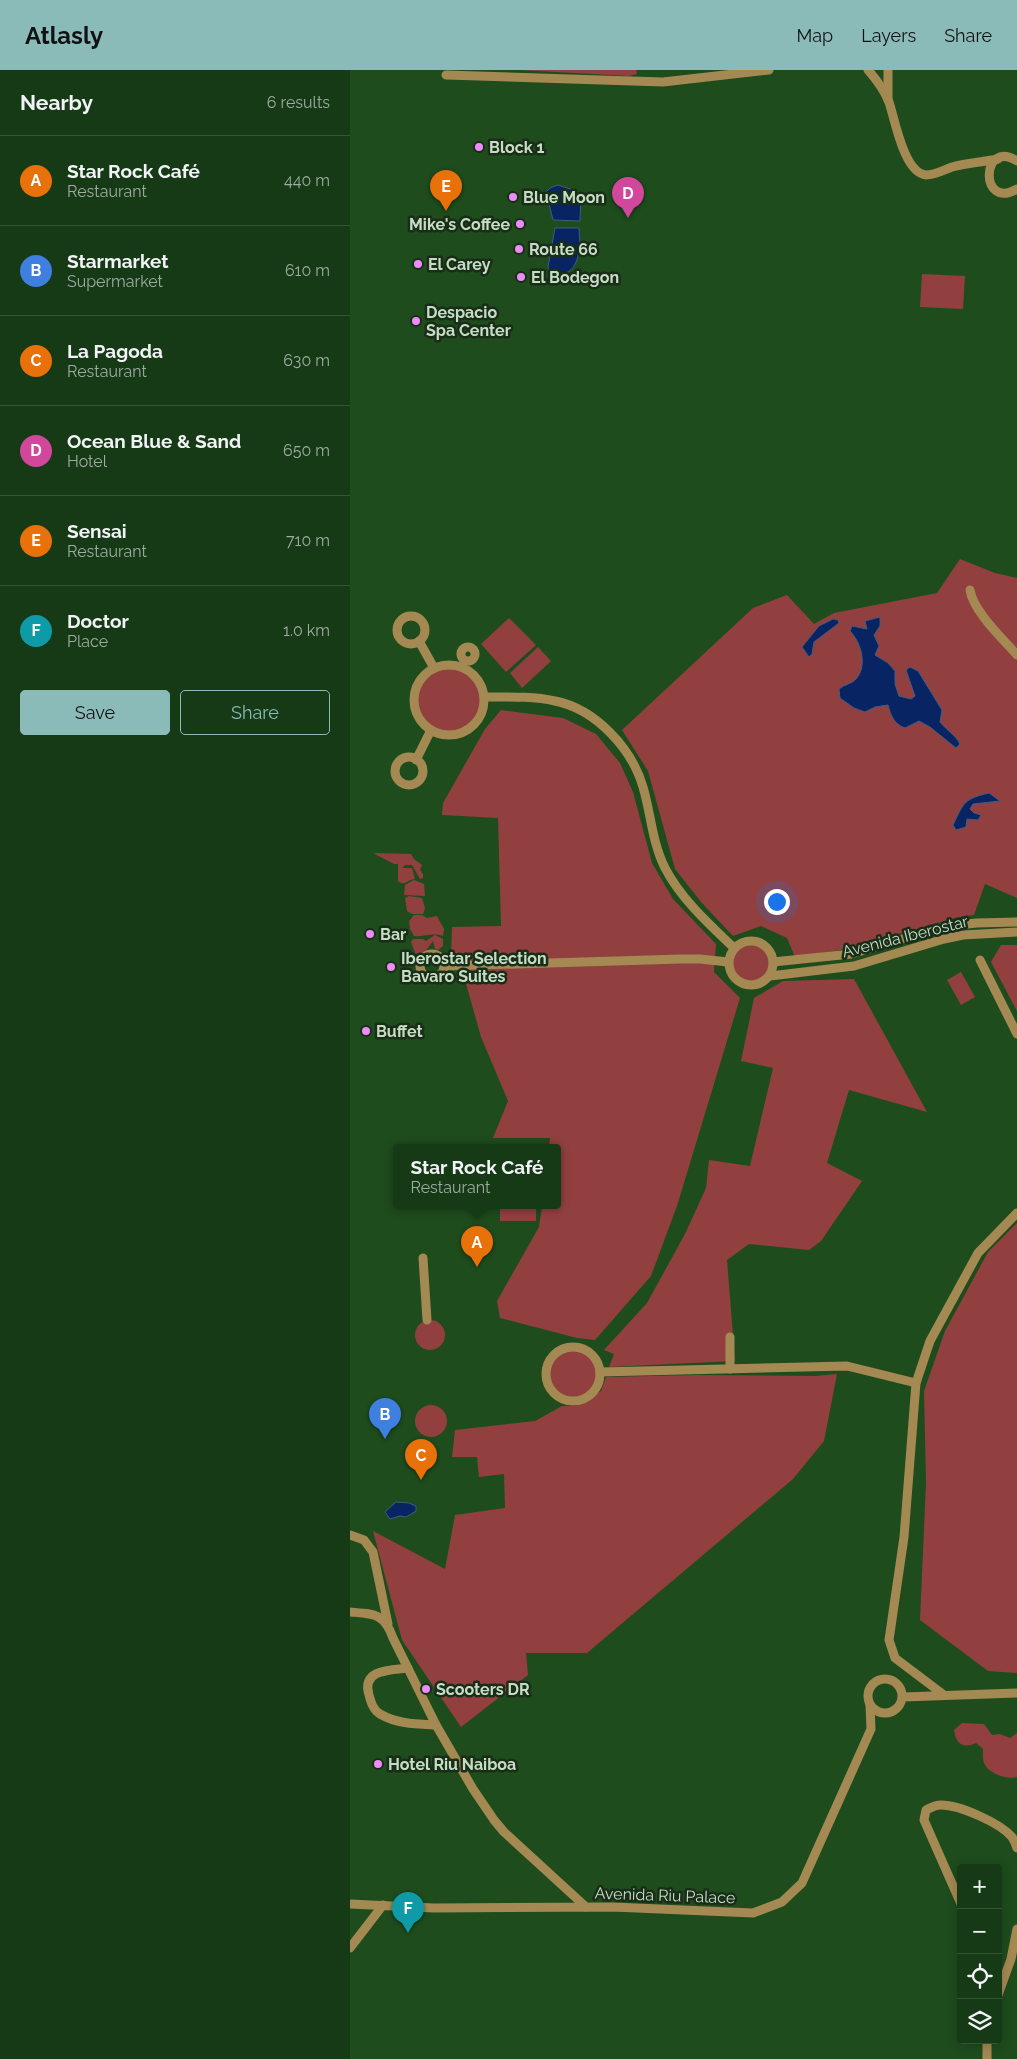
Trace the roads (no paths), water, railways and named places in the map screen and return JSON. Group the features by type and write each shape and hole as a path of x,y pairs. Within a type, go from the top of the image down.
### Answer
{"street":[{"path":"446,75 663,82 769,70"},
{"path":"868,70 888,100 907,159 915,170 926,174 935,174 952,167 1014,158"},
{"path":"888,70 888,100"},
{"path":"998,159 990,166 988,172 989,182 992,187 1001,192 1015,192"},
{"path":"974,163 988,172"},
{"path":"970,590 972,599 979,610 1017,655"},
{"path":"419,641 434,668"},
{"path":"450,664 464,664 478,681 484,698 481,714 474,724 465,731 454,734 442,734 431,730 422,722 416,712 415,688 420,678 434,668 450,664"},
{"path":"484,698 525,697 557,701 585,713 613,734 634,765 643,786 653,837 665,868 682,895 734,948"},
{"path":"416,760 431,730"},
{"name":"Avenida Iberostar","path":"773,962 851,954 943,928 976,923 1017,922"},
{"name":"Avenida Iberostar","path":"770,976 854,966 963,935 1017,932"},
{"path":"747,941 762,943 772,954 773,962 770,976 758,984 744,985 732,976 728,962 734,948 747,941"},
{"path":"445,966 547,965 681,959 728,962"},
{"path":"980,960 1017,1034"},
{"path":"944,1696 895,1658 889,1640 904,1537 916,1383 930,1341 978,1253 1017,1213"},
{"path":"423,1258 427,1320"},
{"path":"730,1336 730,1369"},
{"path":"569,1347 577,1347 591,1354 596,1360 600,1372 597,1388 586,1399 578,1401 563,1400 555,1395 549,1388 545,1370 554,1354 569,1347"},
{"path":"600,1372 848,1366 916,1383"},
{"path":"350,1535 364,1540 373,1552 388,1624 436,1725 473,1789 504,1832 586,1907"},
{"path":"350,1612 371,1613 388,1624"},
{"path":"408,1668 381,1671 371,1676 367,1684 374,1709 388,1718 403,1723 436,1725"},
{"path":"883,1679 899,1686 902,1697 899,1707 890,1713 879,1713 870,1705 868,1700 870,1689 883,1679"},
{"path":"902,1697 1017,1693"},
{"name":"Avenida Riu Palace","path":"870,1705 871,1729"},
{"name":"Avenida Riu Palace","path":"350,1904 434,1908 586,1907 753,1913 782,1902 802,1883 871,1729 890,1713"},
{"path":"957,1895 924,1820 926,1810 934,1806 944,1805 969,1812 992,1822 1012,1838 1017,1848"},
{"path":"350,1948 383,1905"},
{"path":"1002,1984 1011,1958 1017,1929"},
{"path":"986,2059 987,2044"}],"water":[{"path":"558,185 576,191 581,197 580,221 553,220 546,192"},
{"path":"555,228 579,228 579,247 575,265 571,270 558,276 550,274 548,267"},
{"path":"880,617 880,626 874,635 879,646 875,655 888,663 895,671 895,684 899,696 911,699 915,696 906,670 910,667 918,671 942,710 940,722 960,744 956,748 930,727 919,721 905,728 901,726 890,713 888,705 875,707 865,712 854,708 840,698 839,689 854,681 862,668 862,654 857,641 850,631 852,626 867,629 865,621"},
{"path":"833,619 838,620 839,623 814,642 812,654 809,657 802,647 819,626"},
{"path":"989,793 1000,801 973,804 970,809 974,813 981,815 978,820 967,819 966,827 956,830 953,825 963,806 974,797"},
{"path":"396,1502 409,1503 416,1506 416,1511 406,1517 400,1516 390,1519 385,1512"}],"place":[{"name":"Block 1","path":"479,147"},
{"name":"Blue Moon","path":"513,197"},
{"name":"Sensai","path":"446,211"},
{"name":"Ocean Blue & Sand","path":"628,218"},
{"name":"Mike's Coffee","path":"520,224"},
{"name":"Route 66","path":"519,249"},
{"name":"El Carey","path":"418,264"},
{"name":"El Bodegon","path":"521,277"},
{"name":"Despacio Spa Center","path":"416,321"},
{"name":"Bar","path":"370,934"},
{"name":"Iberostar Selection Bavaro Suites","path":"391,967"},
{"name":"Buffet","path":"366,1031"},
{"name":"Star Rock Café","path":"477,1267"},
{"name":"Starmarket","path":"385,1439"},
{"name":"La Pagoda","path":"421,1480"},
{"name":"Scooters DR","path":"426,1689"},
{"name":"Hotel Riu Naiboa","path":"378,1764"},
{"name":"Doctor","path":"408,1933"}]}
